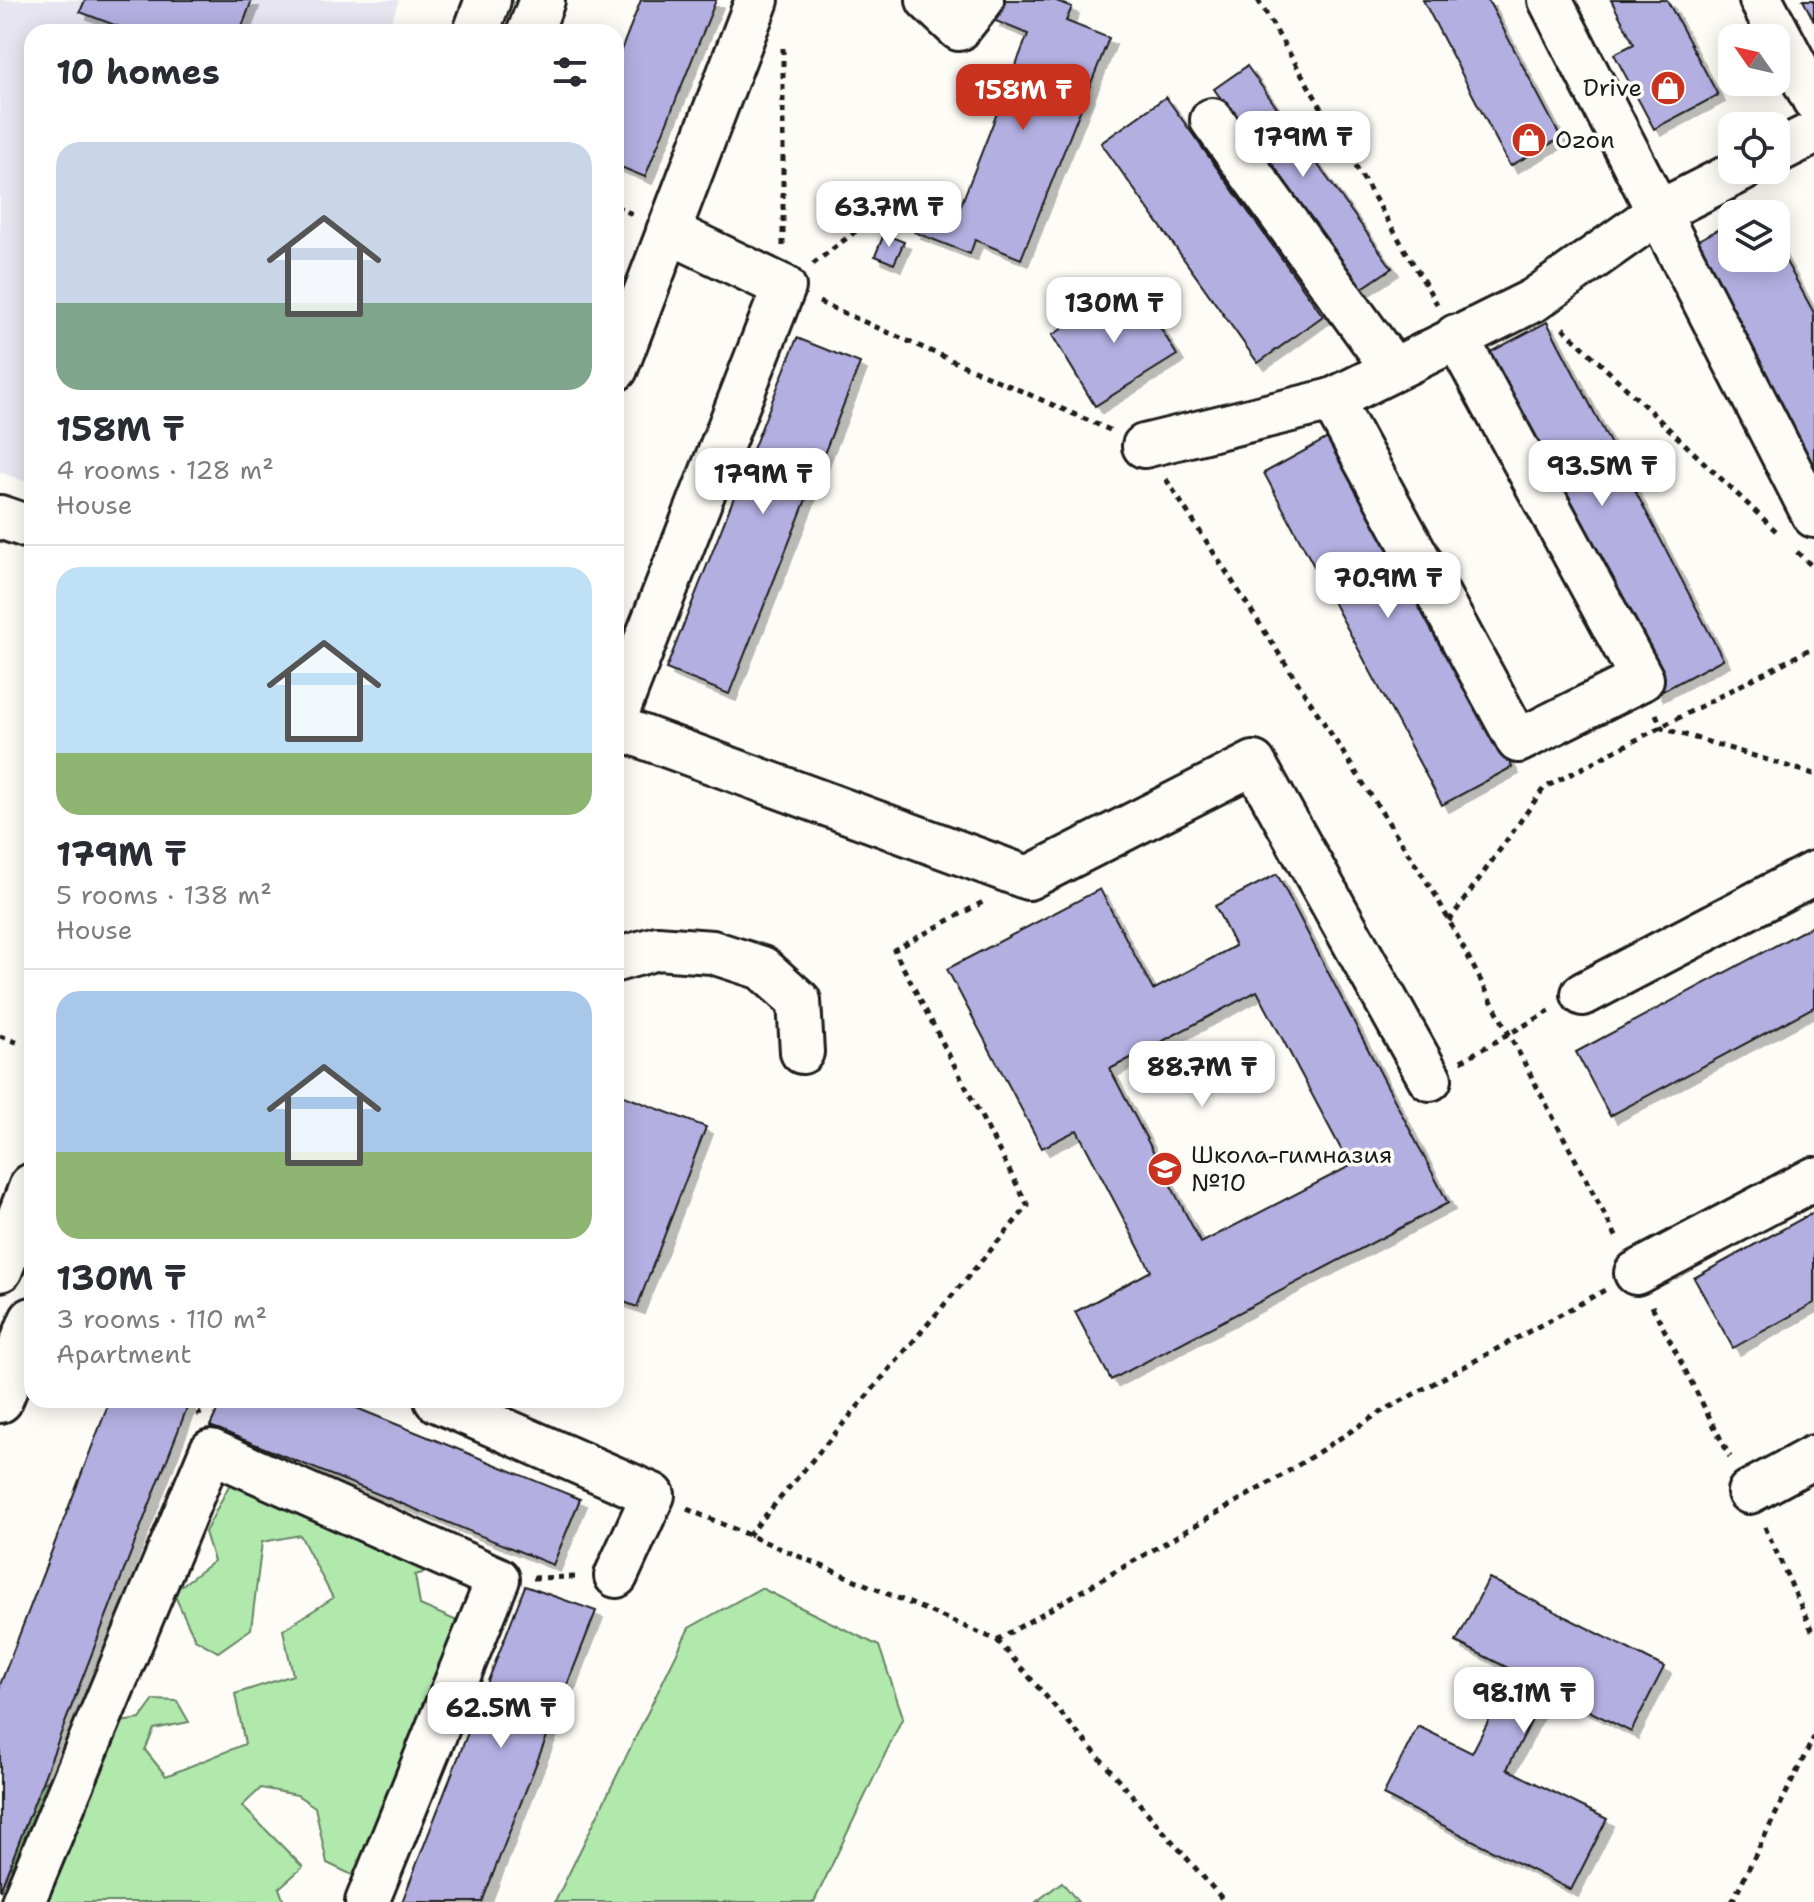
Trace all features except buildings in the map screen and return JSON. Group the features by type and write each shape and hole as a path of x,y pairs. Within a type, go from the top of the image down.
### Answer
{"main road":[{"path":"479,24 488,0"},
{"path":"533,24 542,0"},
{"path":"0,1269 24,1207"},
{"path":"0,1400 24,1340"}],"lane":[{"path":"624,348 757,0"},
{"path":"928,0 959,29 982,0"},
{"path":"1550,0 1657,213 1795,533"},
{"path":"1761,0 1814,100"},
{"path":"1212,120 1393,369"},
{"path":"1790,145 1814,133"},
{"path":"1144,446 1332,400 1534,300 1657,213 1718,182"},
{"path":"624,696 784,287 668,231"},
{"path":"1332,400 1518,741 1642,679 1456,336"},
{"path":"0,517 24,525"},
{"path":"624,730 1028,878 1254,763 1430,1079"},
{"path":"1583,994 1814,873"},
{"path":"624,958 657,948 712,952 762,968 799,1001 802,1052"},
{"path":"1636,1273 1814,1179"},
{"path":"454,1408 653,1495 616,1576"},
{"path":"23,1902 211,1451 498,1579 367,1902"},
{"path":"1749,1492 1814,1457"}],"path":[{"path":"1258,0 1456,336"},
{"path":"783,32 784,287"},
{"path":"784,287 916,185"},
{"path":"784,287 1144,446 1436,896"},
{"path":"1534,300 1795,533 1814,568"},
{"path":"1449,921 1544,788 1814,647"},
{"path":"1662,728 1814,774"},
{"path":"748,1536 1028,1206 894,950 1028,878"},
{"path":"1430,1079 1583,994"},
{"path":"0,1036 19,1043"},
{"path":"997,1640 1281,1476 1381,1412 1636,1273"},
{"path":"653,1495 997,1640 1225,1902"},
{"path":"498,1579 616,1576"},
{"path":"1732,1902 1814,1737"}],"shaded area":[{"path":"0,0 399,0 390,24 24,24 24,481 0,472"}],"green space":[{"path":"238,1468 464,1562 415,1575 420,1605 471,1627 369,1883 327,1863 315,1807 297,1795 261,1788 242,1806 303,1867 279,1888 284,1902 22,1902 3,1840 22,1789 75,1773 76,1760 58,1762 72,1729 140,1719 154,1700 177,1701 189,1722 154,1729 145,1750 166,1776 245,1744 235,1694 293,1675 283,1630 333,1598 300,1535 262,1542 251,1629 218,1652 195,1639 173,1592 214,1561 205,1532"},
{"path":"761,1588 879,1646 903,1717 814,1902 555,1902 689,1628"},
{"path":"1062,1882 1078,1902 1036,1902"}],"place":[{"name":"Drive","path":"1668,88"},
{"name":"Ozon","path":"1529,140"},
{"name":"Школа-гимназия №10","path":"1165,1169"}]}
